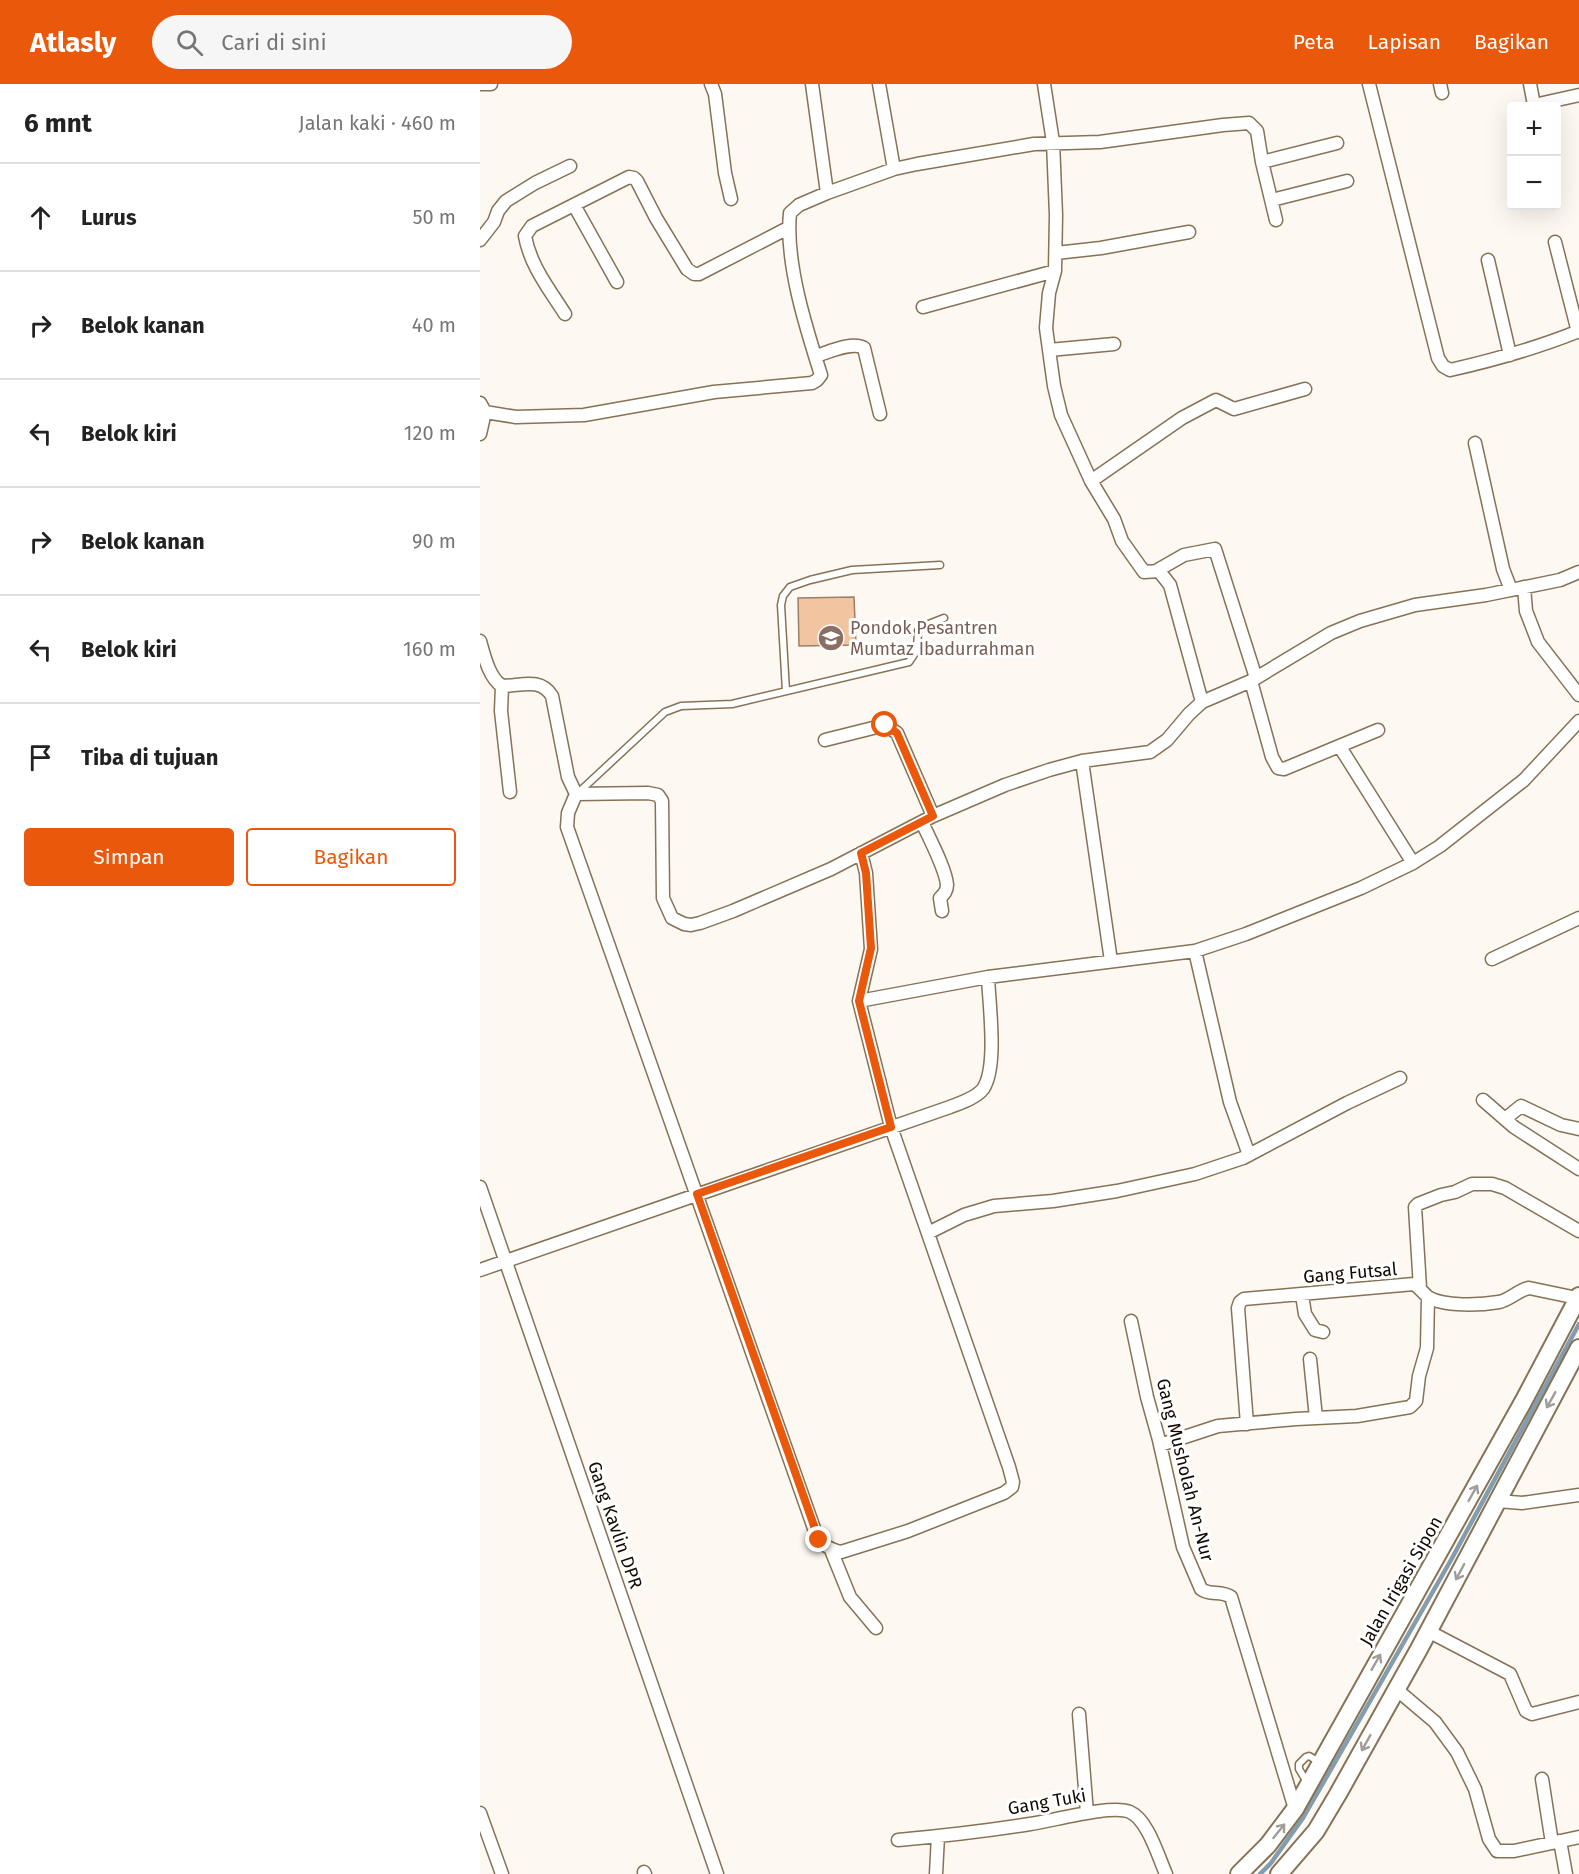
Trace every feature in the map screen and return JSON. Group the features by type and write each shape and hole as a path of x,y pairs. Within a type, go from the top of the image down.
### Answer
{"street":[{"path":"482,84 491,84"},
{"path":"711,84 715,94 730,199"},
{"path":"812,84 827,193"},
{"path":"879,84 894,169"},
{"path":"1044,84 1053,142 1056,253 1046,328 1061,415 1090,481 1114,519 1122,541 1144,572 1156,571 1184,555 1215,549 1253,680 1272,757 1278,768 1284,769 1378,730"},
{"path":"1369,84 1438,358 1443,366 1450,370 1510,355 1579,332 1555,242"},
{"path":"1530,84 1534,105 1579,95"},
{"path":"480,434 483,408 516,417 584,415 714,392 812,383 817,380 821,375 796,291 788,228 790,213 799,205 827,193 894,169 1053,142 1100,142 1249,123 1257,131 1276,220"},
{"path":"1262,162 1337,143"},
{"path":"480,240 506,201 535,183 570,166"},
{"path":"565,314 534,266 526,246 525,236 532,226 629,177 634,178 687,269 694,274 699,274 788,228"},
{"path":"1272,200 1347,181"},
{"path":"574,204 617,282"},
{"path":"1056,253 1101,248 1188,232"},
{"path":"1488,260 1510,355"},
{"path":"923,307 1055,271"},
{"path":"1049,350 1114,344"},
{"path":"816,356 854,345 864,348 880,414"},
{"path":"1090,481 1182,418 1216,400 1234,409 1305,389"},
{"path":"1475,442 1503,569 1517,589 1538,642 1579,695"},
{"path":"1156,571 1162,574 1173,591 1202,702"},
{"path":"576,794 648,793 658,795 662,801 663,898 672,918 691,925 831,869 933,816 1005,784 1082,761 1150,752 1167,740 1202,702 1253,680 1331,633 1360,621 1415,605 1470,599 1560,580 1579,572"},
{"path":"480,641 498,685 539,684 548,689 552,696 567,777 576,794"},
{"path":"501,686 501,711 510,792"},
{"path":"859,1001 988,977 1195,951 1246,934 1361,888 1413,863 1440,846 1524,780 1579,721"},
{"path":"825,740 885,725 890,727 897,733 904,746 933,816"},
{"path":"1340,747 1413,863"},
{"path":"1082,761 1111,961"},
{"path":"576,794 568,813 567,827 627,1000 816,1534 824,1546 841,1552 908,1531 1004,1492 1012,1487 1013,1482 891,1127 859,1001 871,948 866,873 861,853"},
{"path":"922,822 940,862 947,885 947,889 940,898 942,911"},
{"path":"1492,959 1579,918"},
{"path":"1195,951 1230,1102 1249,1155"},
{"path":"480,1270 950,1107 970,1098 982,1089 988,1076 992,1056 988,977"},
{"path":"928,1233 964,1215 993,1206 1053,1201 1117,1191 1195,1174 1249,1155 1347,1103 1400,1078"},
{"path":"1483,1100 1515,1127 1579,1169"},
{"path":"1505,1119 1521,1106 1561,1125 1579,1129"},
{"path":"1160,1445 1218,1426 1357,1416 1410,1407 1416,1401 1419,1376 1427,1348 1415,1207 1418,1204 1472,1184 1492,1184 1505,1188 1579,1231"},
{"name":"Gang Kavlin DPR","path":"480,1187 717,1874"},
{"name":"Gang Futsal","path":"1247,1424 1238,1308 1244,1299 1414,1284 1424,1292 1455,1305 1501,1302 1529,1288 1578,1297"},
{"path":"1302,1295 1305,1314 1315,1330 1323,1332"},
{"name":"Jalan Irigasi Sipon","path":"1239,1874 1268,1845 1295,1809 1507,1432 1578,1297"},
{"name":"Gang Musholah An-Nur","path":"1131,1321 1183,1547 1197,1583 1206,1593 1223,1593 1232,1598 1295,1809"},
{"path":"1279,1874 1316,1831 1419,1649 1579,1348"},
{"path":"1310,1359 1316,1418"},
{"path":"1498,1501 1522,1503 1579,1496"},
{"path":"831,1550 850,1597 876,1628"},
{"path":"1428,1631 1510,1674 1526,1711 1532,1714 1579,1702"},
{"path":"1396,1689 1435,1722 1457,1752 1475,1789 1489,1839 1497,1851 1514,1851 1579,1837"},
{"path":"1079,1714 1087,1813"},
{"path":"1542,1779 1556,1842 1566,1874"},
{"name":"Gang Tuki","path":"897,1840 1032,1824 1087,1813 1123,1810 1139,1818 1144,1825 1166,1874"},
{"path":"480,1814 502,1874"},
{"path":"936,1874 938,1836"}],"lane":[{"path":"786,691 781,605 783,596 790,588 810,580 852,570 940,565"},
{"path":"576,794 665,712 681,706 732,704 909,662 917,650 918,631 921,627 944,618"}],"building":[{"path":"854,597 856,645 799,646 798,598"}],"waterway":[{"path":"1260,1874 1271,1863 1303,1818 1451,1560 1579,1324"}],"place":[{"name":"Pondok Pesantren Mumtaz Ibadurrahman","path":"831,638"}],"route":[{"path":"819,1540 697,1194 891,1127 859,1001 871,948 866,873 861,853 933,816 904,746 897,733 885,725"}]}
